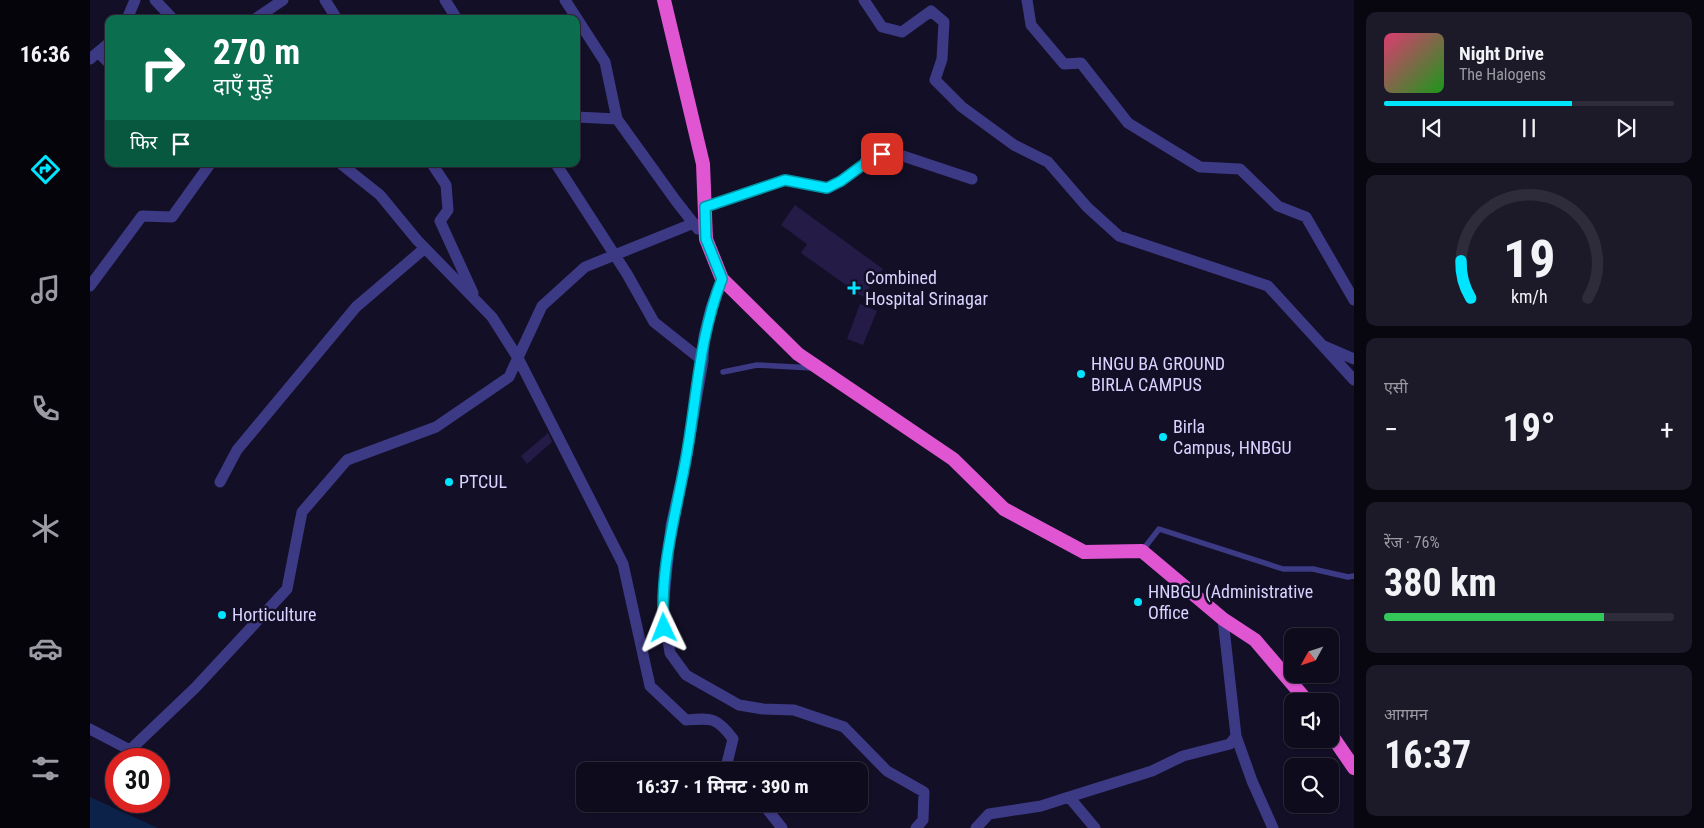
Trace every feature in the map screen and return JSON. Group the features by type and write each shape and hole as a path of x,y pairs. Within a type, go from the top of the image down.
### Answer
{"highway":[{"path":"664,0 703,164 706,239 722,279 798,354 953,459 1004,509 1084,552 1142,552 1223,619 1255,640 1300,693"},
{"path":"1339,746 1354,768"}],"street":[{"path":"128,15 136,0"},
{"path":"154,0 169,15"},
{"path":"262,15 283,0"},
{"path":"325,0 334,15"},
{"path":"445,0 455,15"},
{"path":"565,0 575,15"},
{"path":"864,0 882,28 902,32 931,11 944,22 942,59 935,80 962,107 1014,145 1048,162 1087,207 1119,236 1268,286 1319,344 1354,380"},
{"path":"1027,0 1031,25 1064,64 1081,63 1128,123 1200,166 1240,169 1278,206 1306,217 1354,300"},
{"path":"580,23 605,62 617,119 706,239"},
{"path":"94,56 105,46"},
{"path":"580,118 617,119"},
{"path":"705,207 785,180 827,188 849,176 864,164 870,156 894,153 972,179"},
{"path":"90,286 142,216 172,217 208,167"},
{"path":"345,167 380,195 425,248 492,317 518,358 623,564 650,686 686,720 708,718 722,723 732,739 727,762"},
{"path":"434,167 446,185 448,210 440,221 477,301"},
{"path":"558,167 615,255 654,322 702,360"},
{"path":"90,729 130,750 195,688 287,589 302,512 347,460 436,427 509,377 542,306 585,267 694,224"},
{"path":"220,482 238,450 356,307 425,248"},
{"path":"722,279 711,308 704,336 702,360 667,559 664,618 670,653 686,675 739,705 763,709 794,710 844,727 887,771 924,792 923,820 916,828"},
{"path":"1319,344 1354,359"},
{"path":"1223,619 1236,736 1252,781 1273,828"},
{"path":"976,828 989,814 1040,806 1069,798 1152,771 1183,756 1230,744 1236,736"},
{"path":"1069,798 1095,828"},
{"path":"769,812 782,828"}],"lane":[{"path":"724,372 757,365 818,368"},
{"path":"1142,552 1159,529 1283,569 1313,569 1348,577 1354,576"}],"water":[{"path":"90,797 105,804 105,813 125,813 158,828 90,828"}],"building":[{"path":"795,205 883,269 863,297 801,253 807,244 781,225"},
{"path":"860,304 877,311 863,345 847,339"},
{"path":"548,433 552,442 527,464 521,456"}],"place":[{"name":"Combined Hospital Srinagar","path":"854,288"},
{"name":"HNGU BA GROUND BIRLA CAMPUS","path":"1081,374"},
{"name":"Birla Campus, HNBGU","path":"1163,437"},
{"name":"PTCUL","path":"449,482"},
{"name":"HNBGU (Administrative Office","path":"1138,602"},
{"name":"Horticulture","path":"222,615"}],"route":[{"path":"664,628 664,597 671,526 686,460 704,336 711,308 722,279 706,239 705,207 785,180 827,188 841,181 864,164 870,156 882,154"}]}
